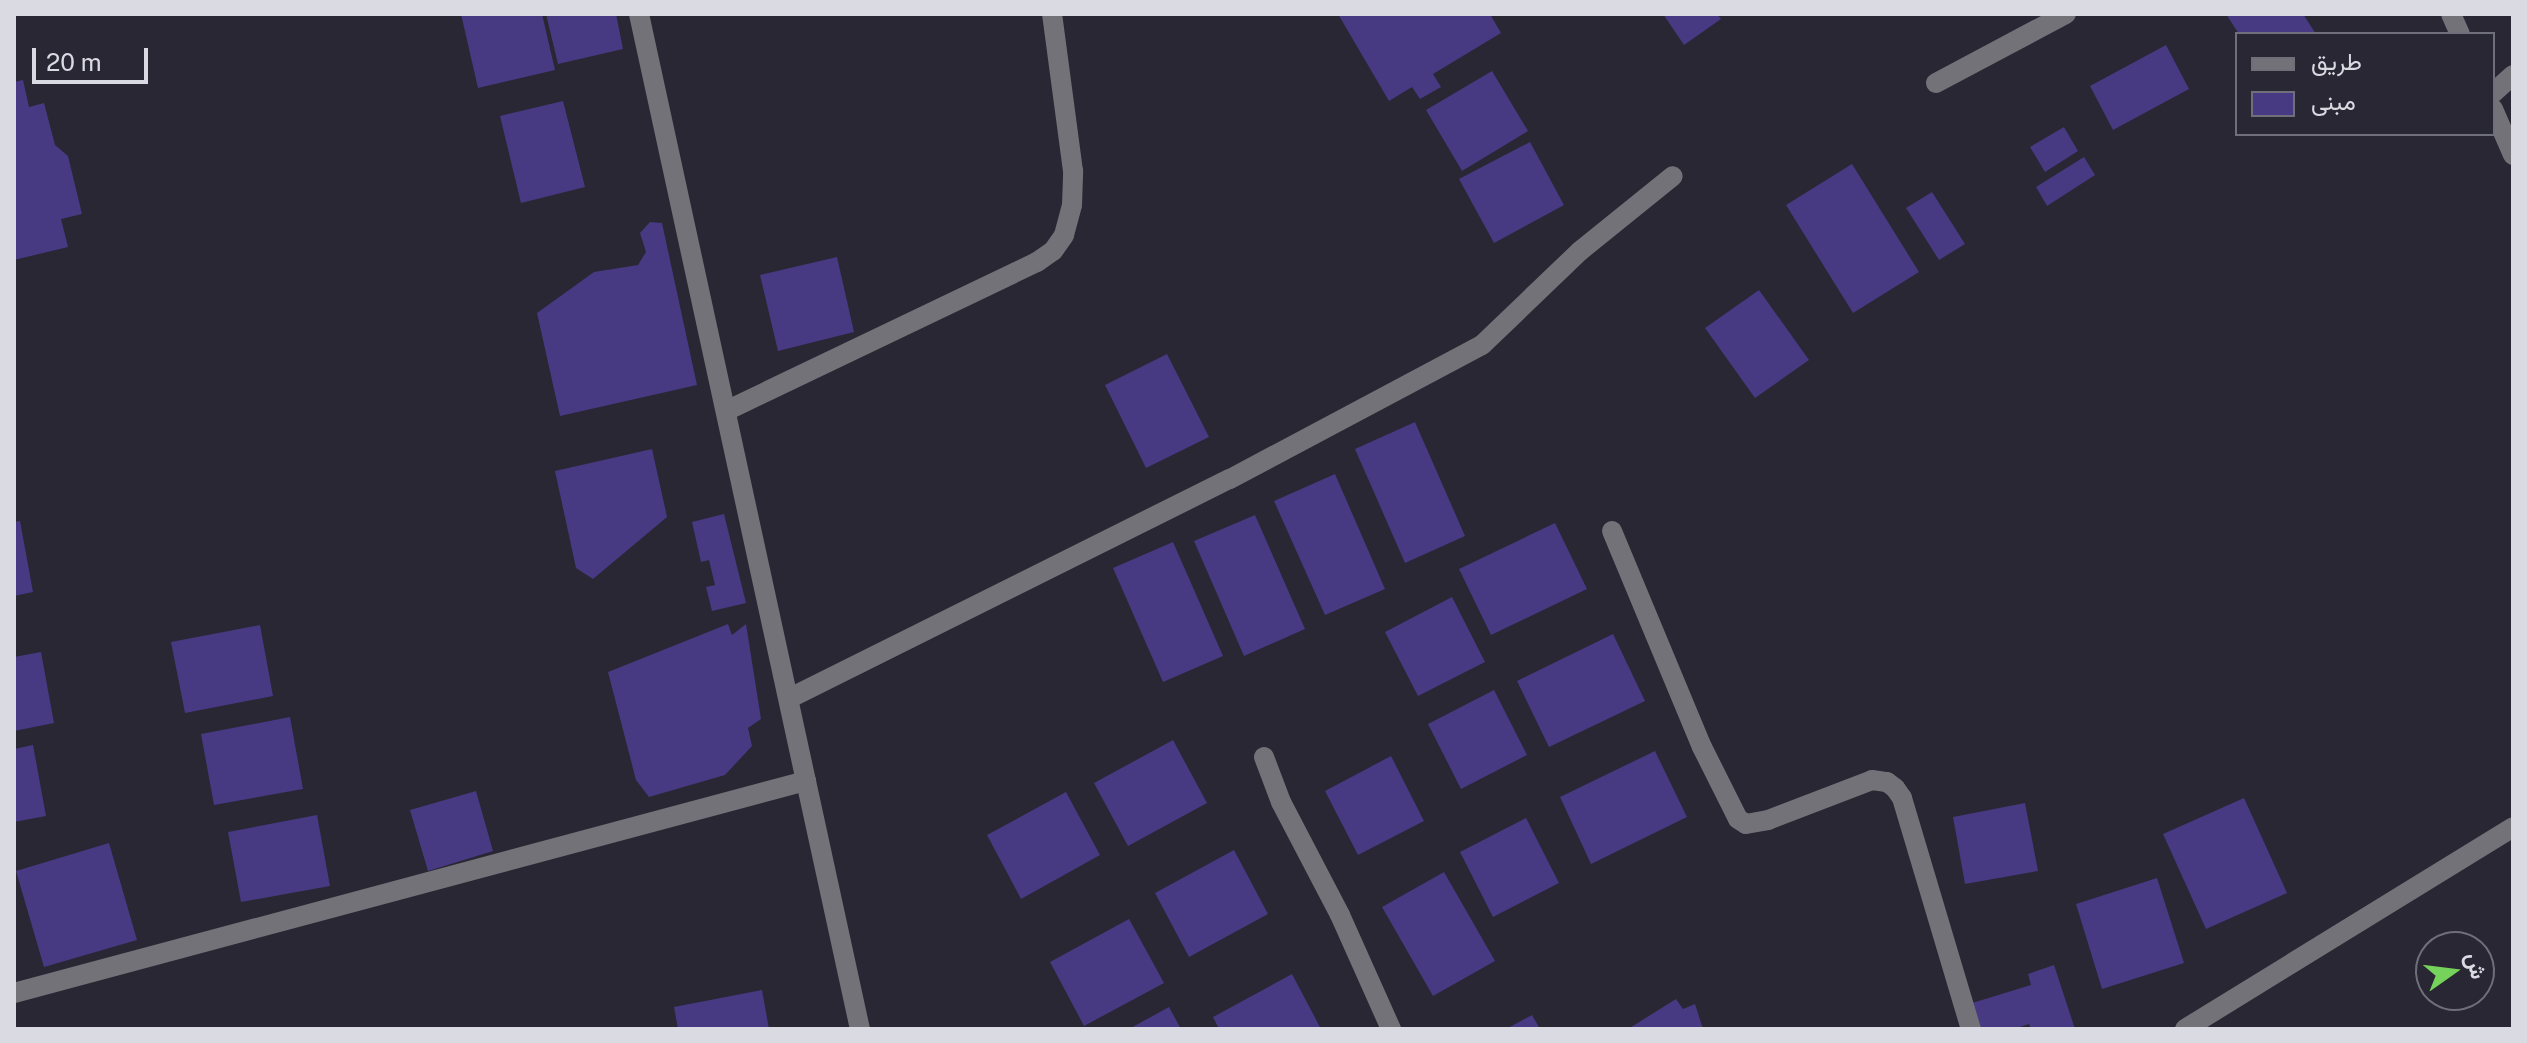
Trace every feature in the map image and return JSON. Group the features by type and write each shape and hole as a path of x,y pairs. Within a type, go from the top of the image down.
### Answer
{"street":[{"path":"639,14 728,410 860,1029"},
{"path":"728,410 1037,262 1053,251 1064,235 1072,205 1073,171 1052,14"},
{"path":"1936,83 2066,14"},
{"path":"2495,91 2513,75"},
{"path":"2495,114 2513,155"},
{"path":"790,698 1230,479 1482,345 1580,251 1673,176"},
{"path":"1612,531 1702,747 1738,819 1746,824 1768,820 1872,780 1887,782 1895,788 1902,798 1971,1029"},
{"path":"1264,757 1281,802 1340,915 1391,1029"},
{"path":"14,993 806,781"},
{"path":"2185,1029 2513,827"}],"building":[{"path":"461,14 542,14 555,70 478,88"},
{"path":"546,14 616,14 623,49 558,64"},
{"path":"1338,14 1490,14 1501,33 1433,74 1441,87 1420,99 1412,87 1389,101"},
{"path":"1663,14 1717,14 1721,19 1684,45"},
{"path":"2226,14 2303,14 2315,32 2238,32"},
{"path":"2166,45 2189,89 2113,130 2090,86"},
{"path":"1492,71 1528,131 1462,171 1426,110"},
{"path":"23,80 29,107 44,103 55,145 68,156 82,214 61,219 68,247 14,260 14,82"},
{"path":"563,101 585,187 521,203 500,116"},
{"path":"2064,127 2078,151 2045,172 2030,147"},
{"path":"1530,142 1564,205 1494,243 1459,179"},
{"path":"2084,157 2095,175 2047,206 2036,187"},
{"path":"1852,164 1919,272 1853,313 1786,205"},
{"path":"1932,192 1965,244 1939,260 1906,208"},
{"path":"650,222 662,223 697,385 560,416 537,313 594,272 638,265 646,252 640,233"},
{"path":"837,257 854,332 778,351 760,275"},
{"path":"1759,290 1809,360 1755,398 1705,328"},
{"path":"1167,354 1209,437 1146,468 1105,385"},
{"path":"1415,422 1465,536 1405,563 1355,449"},
{"path":"652,449 667,517 593,579 576,568 555,471"},
{"path":"1335,474 1385,589 1325,615 1274,501"},
{"path":"724,514 746,603 712,611 706,587 715,585 709,560 701,562 692,522"},
{"path":"1255,515 1305,629 1244,656 1194,541"},
{"path":"20,521 33,592 14,596 14,522"},
{"path":"1555,523 1587,589 1491,635 1459,569"},
{"path":"1173,542 1223,656 1163,682 1113,568"},
{"path":"1452,597 1485,662 1418,696 1385,632"},
{"path":"728,624 732,635 746,624 761,719 748,728 752,746 725,775 649,797 636,780 608,672"},
{"path":"260,625 273,696 185,713 171,642"},
{"path":"1613,634 1645,701 1549,747 1517,681"},
{"path":"41,652 54,723 14,731 14,657"},
{"path":"1494,690 1527,755 1461,789 1428,724"},
{"path":"290,717 303,789 214,805 201,734"},
{"path":"1173,740 1207,803 1128,846 1094,783"},
{"path":"33,745 46,816 14,822 14,749"},
{"path":"1655,751 1687,817 1591,864 1560,797"},
{"path":"1391,756 1424,821 1358,855 1325,791"},
{"path":"476,791 493,851 428,871 410,810"},
{"path":"1066,792 1100,855 1021,899 987,835"},
{"path":"2244,798 2287,893 2206,929 2163,834"},
{"path":"2025,803 2038,871 1965,884 1953,817"},
{"path":"317,815 330,886 241,902 228,832"},
{"path":"1526,818 1559,883 1493,917 1460,852"},
{"path":"109,843 137,940 44,967 16,871"},
{"path":"1234,850 1268,914 1189,957 1155,893"},
{"path":"1444,872 1495,961 1433,996 1382,907"},
{"path":"2157,878 2184,963 2102,989 2076,904"},
{"path":"1129,919 1164,983 1084,1026 1050,962"},
{"path":"2054,965 2075,1029 2031,1029 2029,1024 2014,1029 1977,1029 1969,1004 2031,985 2028,974"},
{"path":"1292,974 1321,1029 1219,1029 1213,1017"},
{"path":"762,990 769,1029 678,1029 674,1007"},
{"path":"1676,999 1683,1009 1695,1004 1703,1029 1628,1029"},
{"path":"1169,1007 1181,1029 1129,1029"},
{"path":"1532,1015 1540,1029 1506,1029"}]}
